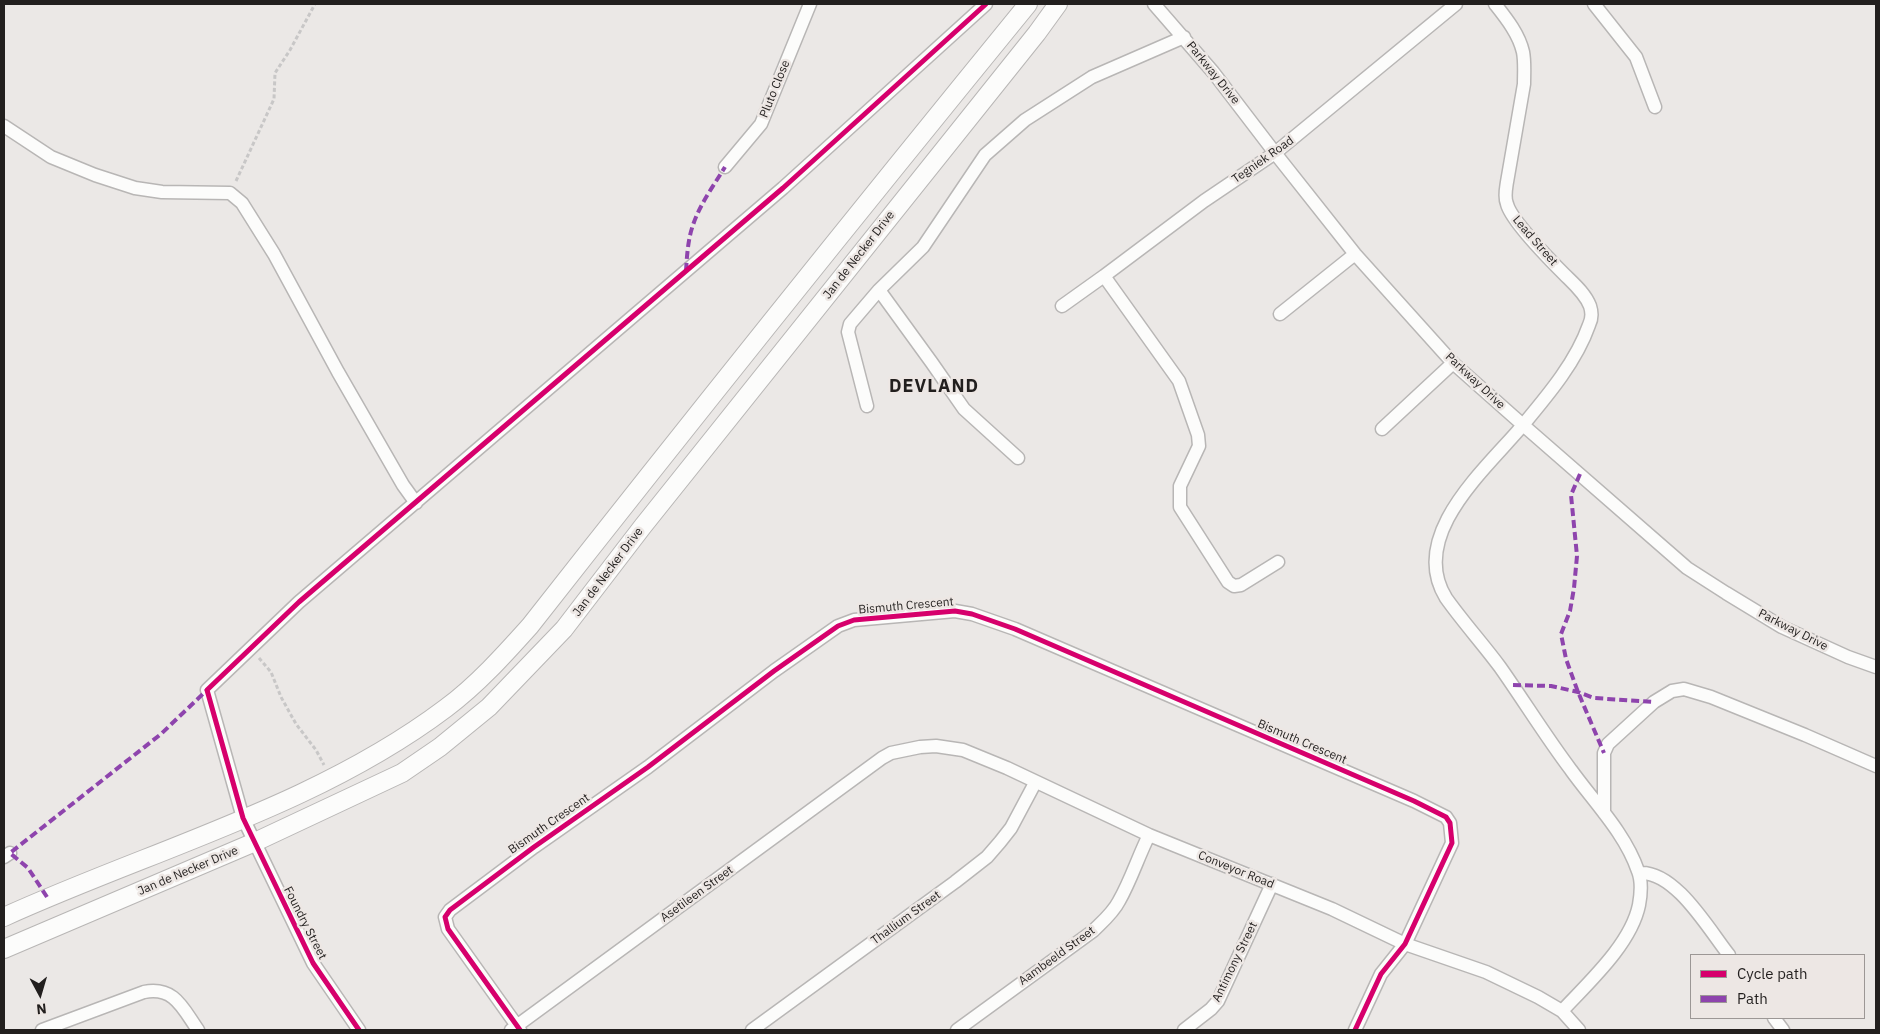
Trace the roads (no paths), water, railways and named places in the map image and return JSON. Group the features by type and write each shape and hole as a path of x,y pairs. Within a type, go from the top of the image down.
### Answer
{"main road":[{"path":"4,917 47,897 243,818 332,778 356,766 448,706 510,648 530,626 765,332 843,230 1028,4"},
{"name":"Jan de Necker Drive","path":"4,949 255,842 402,773 440,747 489,707 527,670 564,629 643,526 1037,33 1058,4"}],"street":[{"name":"Pluto Close","path":"725,166 761,124 810,4"},
{"path":"4,126 51,157 135,188 162,192 230,193 242,203 274,254 338,372 403,485 416,502 783,188 986,4"},
{"name":"Parkway Drive","path":"1154,4 1213,72 1356,254 1453,363 1688,568 1726,594 1782,627 1848,657 1876,667"},
{"name":"Tegniek Road","path":"1062,306 1204,201 1275,153 1456,4"},
{"name":"Lead Street","path":"1495,4 1508,21 1523,51 1524,84 1505,194 1507,206 1521,227 1580,290 1588,302 1591,319 1579,350 1555,384 1523,425 1479,474 1450,512 1443,529 1437,557 1437,567 1441,589 1452,606 1530,708 1570,769 1604,813 1626,846 1639,874"},
{"path":"1594,4 1636,56 1655,107"},
{"path":"867,406 848,332 850,324 879,290 923,247 985,155 1026,120 1092,77 1184,37"},
{"path":"1280,314 1356,254"},
{"path":"1104,276 1179,381 1198,435 1198,446 1180,486 1180,507 1228,582 1234,586 1240,585 1278,562"},
{"path":"879,290 964,409 1018,458"},
{"path":"1382,430 1453,363"},
{"name":"Foundry Street","path":"359,1030 313,963 243,818 207,690 299,602 416,502"},
{"name":"Bismuth Crescent","path":"516,1029 448,929 445,917 450,910 534,847 648,767 774,671 838,626 854,620 890,618 925,613 955,611 972,614 1015,629 1414,801 1446,817 1450,823 1452,843 1405,944"},
{"path":"1604,813 1604,753 1608,744 1654,702 1672,691 1684,689 1711,697 1876,766"},
{"name":"Conveyor Road","path":"882,758 891,753 904,750 936,746 963,750 1007,768 1035,783 1149,835 1332,908 1405,944 1486,972 1538,997 1562,1012 1579,1030"},
{"name":"Asetileen Street","path":"516,1029 882,758"},
{"name":"Thallium Street","path":"752,1030 955,882 987,856 1012,828 1035,783"},
{"name":"Aambeeld Street","path":"957,1030 1093,931 1111,913 1119,902 1149,835"},
{"path":"1562,1012 1615,952 1630,928 1640,903 1639,874 1656,875 1675,886 1728,954"},
{"name":"Antimony Street","path":"1184,1030 1211,1009 1218,1001 1272,884"},
{"path":"1355,1030 1382,974 1405,944"},
{"path":"42,1030 152,990 165,992 175,999 198,1030"},
{"path":"1775,1019 1783,1030"}],"district":[{"name":"DEVLAND","path":"934,387"}]}
